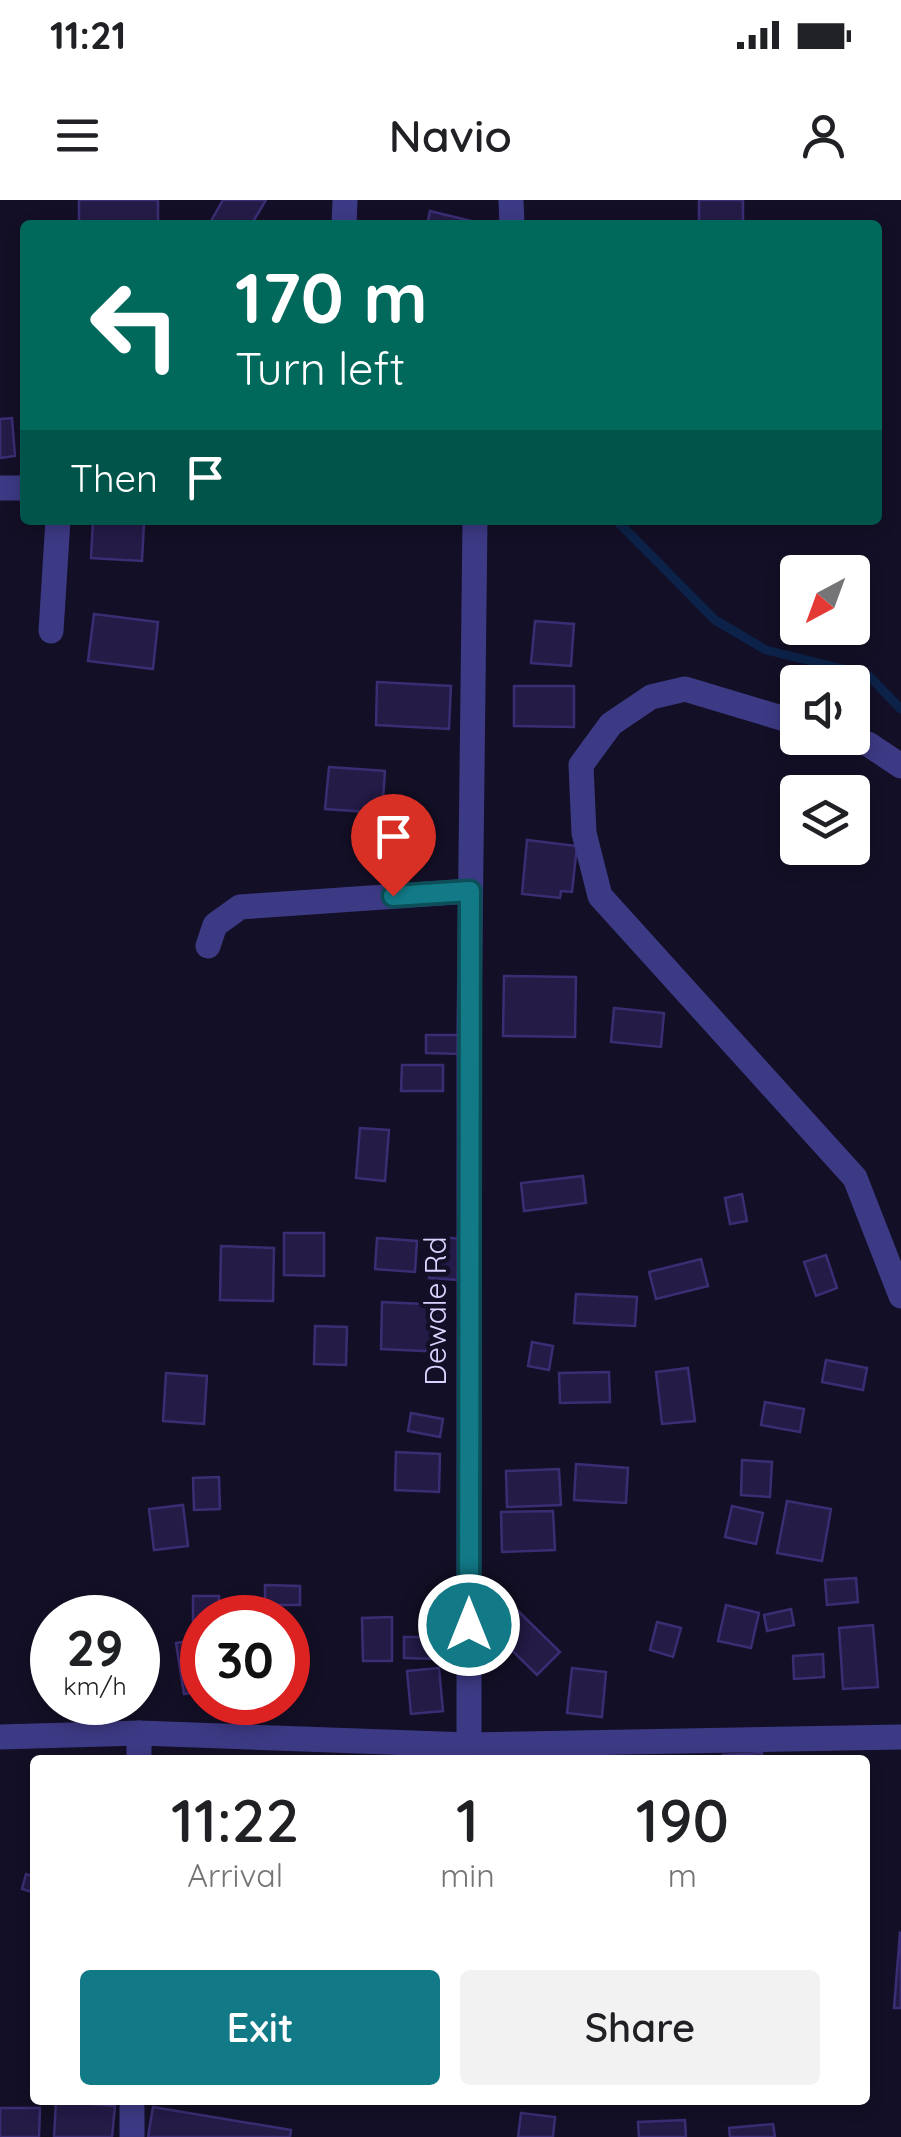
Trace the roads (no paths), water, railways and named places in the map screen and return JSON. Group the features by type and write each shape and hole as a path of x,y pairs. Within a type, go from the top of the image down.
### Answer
{"street":[{"path":"51,631 58,525"},
{"name":"Dewale Rd","path":"469,1745 474,525"},
{"path":"780,718 685,689 651,697 611,724 581,765 584,834 600,896 855,1178 901,1296"},
{"path":"870,745 901,766"},
{"path":"208,946 215,925 240,907 470,891"},
{"path":"139,1733 139,1755"},
{"path":"0,1736 139,1733 469,1745 901,1737"},
{"path":"132,2105 132,2137"}],"waterway":[{"path":"621,525 715,620 766,650 868,675 901,709"}]}
